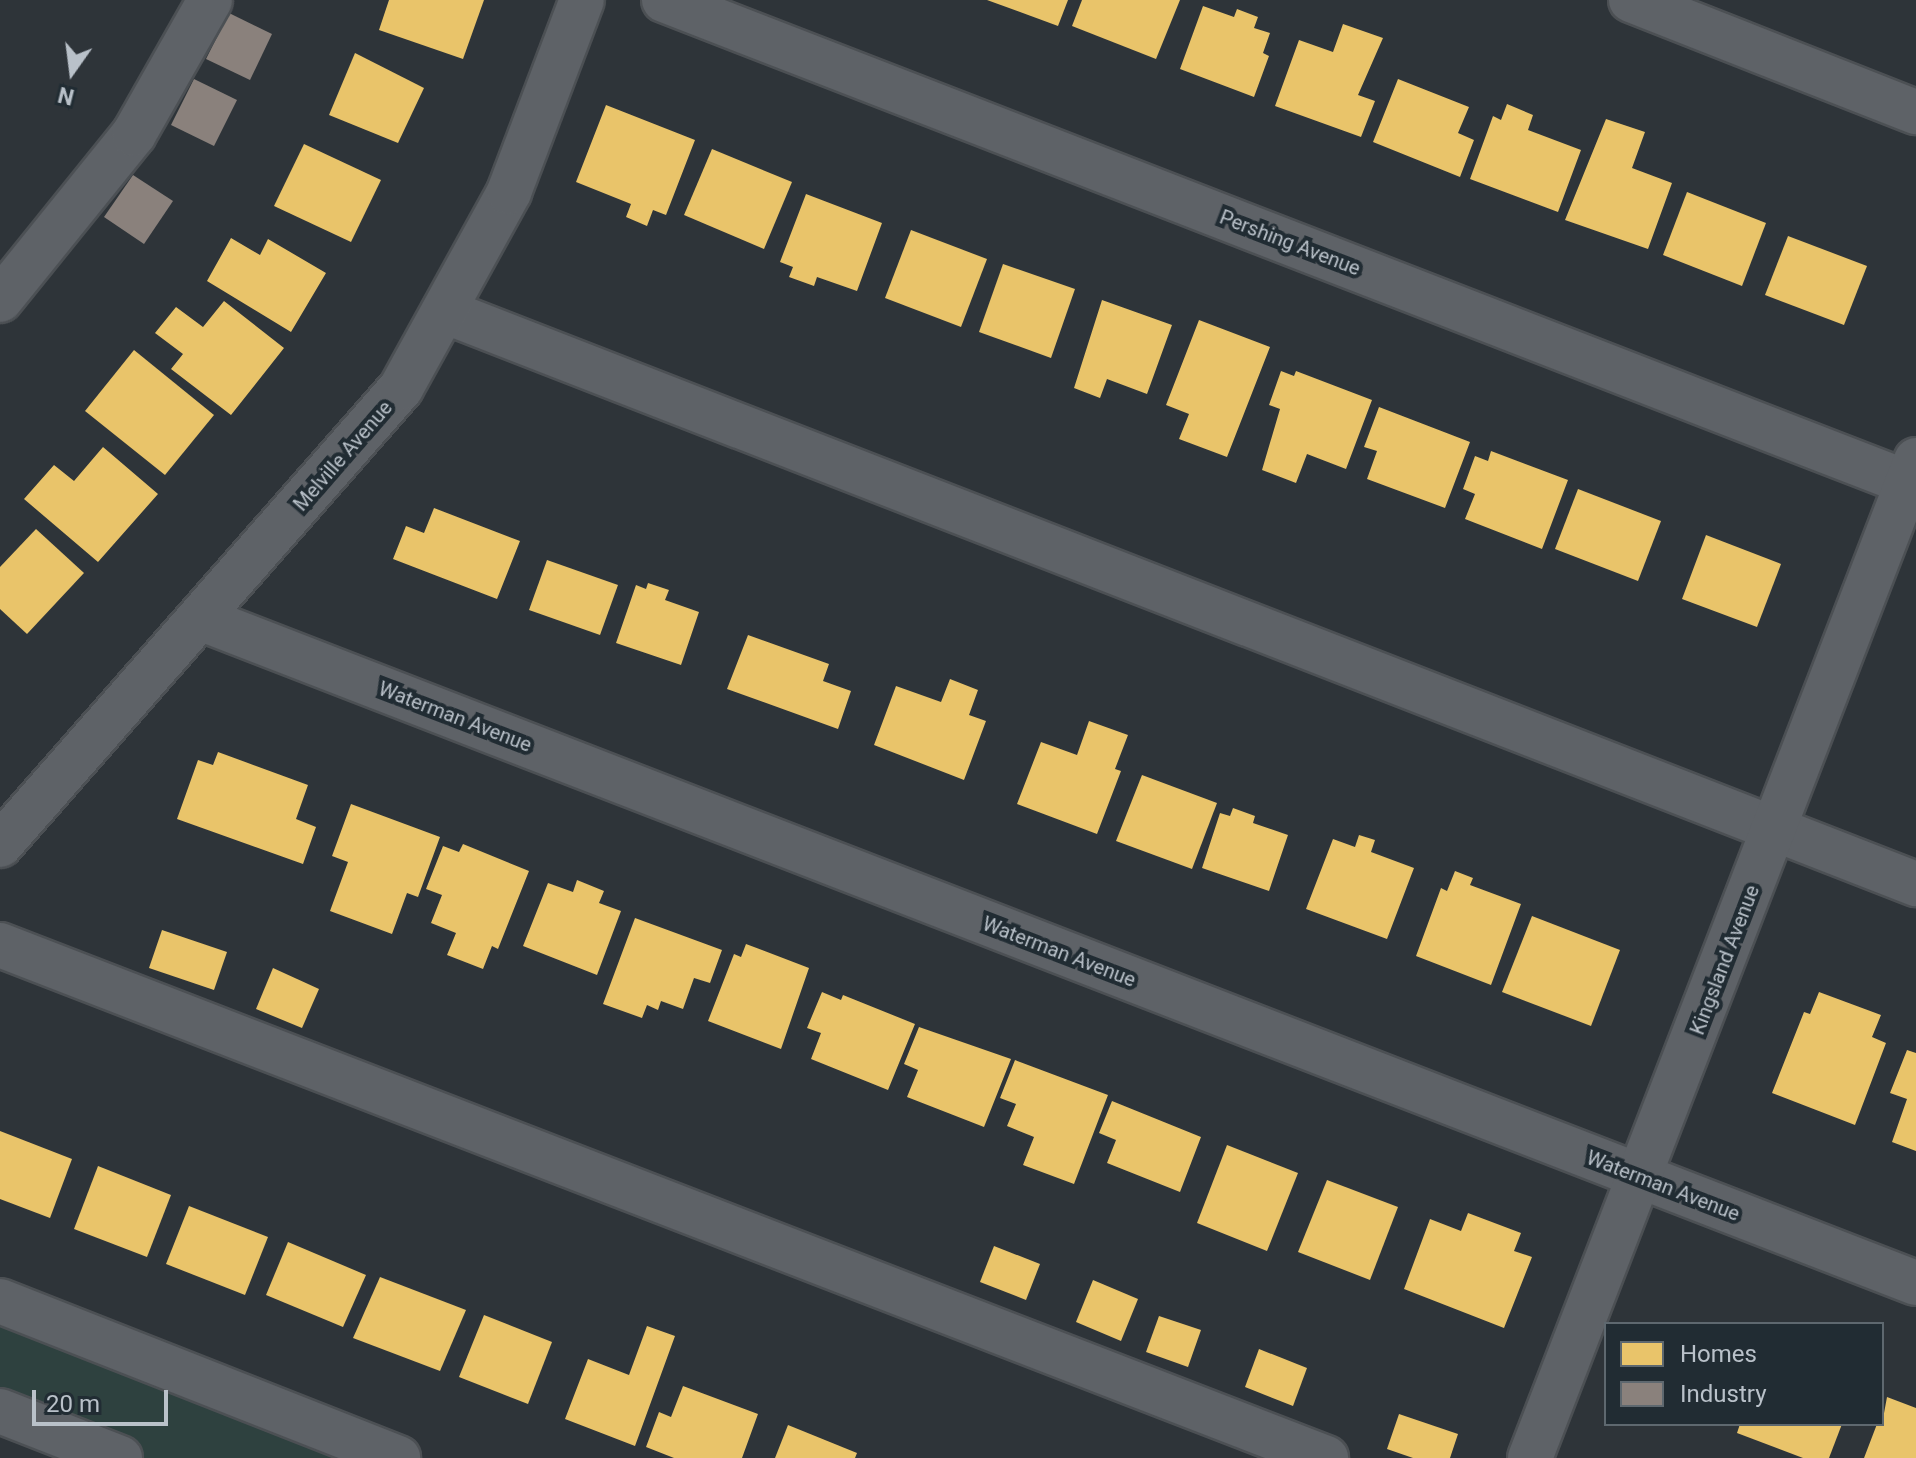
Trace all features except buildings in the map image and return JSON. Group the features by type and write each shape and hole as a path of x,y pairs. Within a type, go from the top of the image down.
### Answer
{"street":[{"path":"0,300 134,134 210,0"},
{"name":"Melville Avenue","path":"0,845 202,619 401,388 509,192 582,0"},
{"name":"Pershing Avenue","path":"664,0 1913,476"},
{"path":"1631,0 1916,112"},
{"path":"444,311 1916,884"},
{"name":"Kingsland Avenue","path":"1530,1458 1913,476"},
{"name":"Waterman Avenue","path":"202,619 1916,1283"},
{"path":"0,945 1326,1458"},
{"path":"0,1301 398,1458"},
{"path":"0,1411 120,1458"}],"green space":[{"path":"0,1301 398,1458 120,1458 0,1411"}]}
